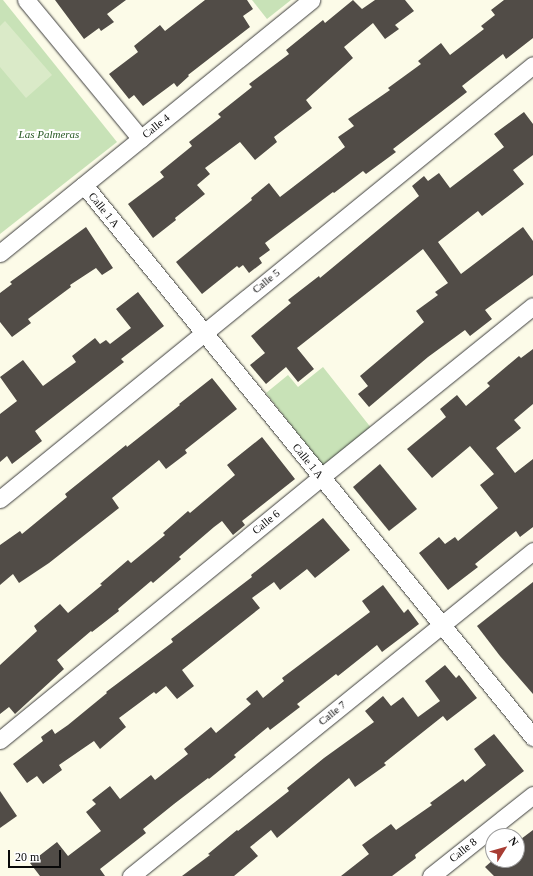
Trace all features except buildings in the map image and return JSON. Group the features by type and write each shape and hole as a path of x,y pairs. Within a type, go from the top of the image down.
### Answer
{"street":[{"path":"26,0 140,139"},
{"name":"Calle 4","path":"0,253 311,0"},
{"name":"Calle 5","path":"0,499 533,65"},
{"name":"Calle 1 A","path":"84,185 533,737"},
{"name":"Calle 6","path":"0,740 320,477 533,306"},
{"name":"Calle 7","path":"131,876 533,551"},
{"name":"Calle 8","path":"431,876 533,795"}],"green space":[{"name":"Las Palmeras","path":"0,0 3,0 117,142 0,234"},
{"path":"252,0 291,0 267,19"},
{"path":"5,21 52,75 26,98 0,67 0,26"},
{"path":"323,367 372,429 324,467 266,393 288,375 298,387"}]}
